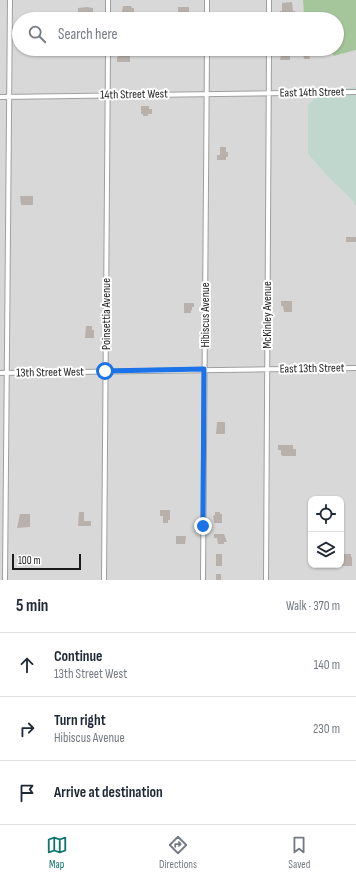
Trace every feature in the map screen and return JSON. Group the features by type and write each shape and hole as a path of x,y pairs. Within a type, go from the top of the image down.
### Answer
{"street":[{"path":"5,580 10,0"},
{"path":"108,0 108,12"},
{"path":"207,0 207,12"},
{"path":"269,0 269,12"},
{"name":"Poinsettia Avenue","path":"104,580 108,56"},
{"name":"Hibiscus Avenue","path":"203,580 207,56"},
{"name":"McKinley Avenue","path":"266,580 269,56"},
{"name":"14th Street West","path":"0,97 269,92"},
{"name":"East 14th Street","path":"269,92 356,92"},
{"name":"East 13th Street","path":"267,369 356,368"},
{"name":"13th Street West","path":"0,373 267,369"}],"shaded area":[{"path":"0,0 303,0 304,12 12,12 12,56 344,56 344,53 356,50 356,87 340,88 308,105 308,154 356,206 356,580 0,580"}],"green space":[{"path":"303,0 356,0 356,50 344,53 344,12 304,12"},
{"path":"356,87 356,206 308,154 308,105 322,91"}],"building":[{"path":"292,2 293,11 295,12 280,12 282,11 282,3"},
{"path":"123,6 131,6 134,8 134,12 122,12"},
{"path":"178,7 189,7 189,12 178,12"},
{"path":"78,8 93,8 93,12 78,12"},
{"path":"130,56 130,62 117,62 117,57"},
{"path":"281,56 290,56 290,60 280,60"},
{"path":"304,56 310,56 310,59 304,59"},
{"path":"141,106 149,106 149,109 152,109 152,114 143,116 143,114 141,114"},
{"path":"220,147 226,147 228,157 226,157 226,160 217,160 217,155 220,155"},
{"path":"20,196 33,196 33,205 21,205"},
{"path":"346,237 356,237 356,242 346,242"},
{"path":"281,301 292,301 292,312 284,312 283,306 281,306"},
{"path":"184,303 194,303 191,313 184,313"},
{"path":"86,326 92,326 92,330 94,330 94,338 85,338"},
{"path":"217,422 225,422 225,434 216,434"},
{"path":"278,445 293,445 293,449 296,449 296,456 281,455 281,450 278,450"},
{"path":"160,510 170,510 170,520 168,520 168,523 163,523 163,516 160,516"},
{"path":"79,512 84,512 84,521 91,521 91,526 78,526"},
{"path":"215,512 220,512 220,514 222,514 222,523 214,523 213,516 215,515"},
{"path":"20,514 30,514 30,527 17,528"},
{"path":"214,534 224,534 227,542 224,542 224,544 218,544 217,538 214,538"},
{"path":"176,536 186,536 185,544 176,544"},
{"path":"216,554 222,554 222,566 216,566"},
{"path":"344,554 351,554 352,566 344,566"},
{"path":"216,574 221,574 221,580 216,580"}],"route":[{"path":"105,371 204,369 203,526"}]}
